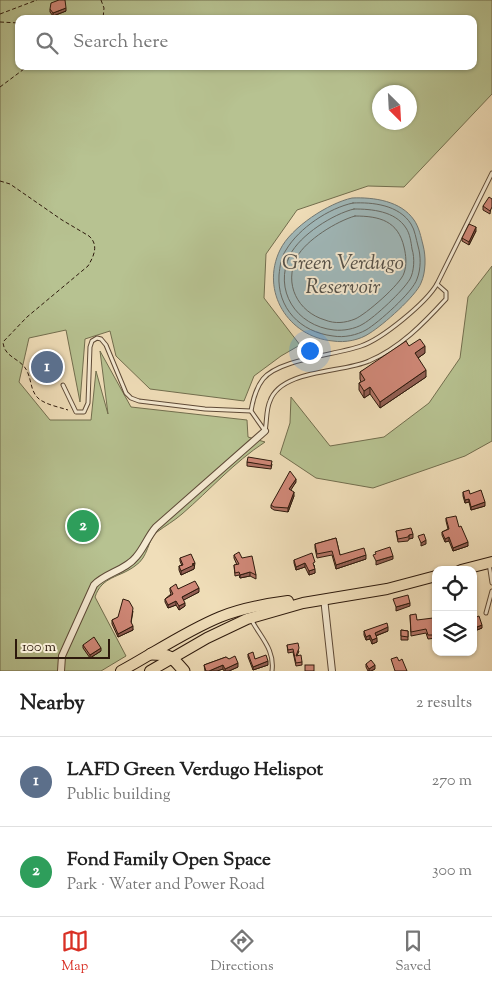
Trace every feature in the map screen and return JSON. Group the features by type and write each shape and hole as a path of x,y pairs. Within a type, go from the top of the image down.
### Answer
{"highway":[{"path":"151,654 165,654 172,658 184,671"}],"main road":[{"path":"476,566 490,562"},
{"path":"150,671 226,628 251,618 285,607 324,598 387,588 432,577"},
{"path":"121,671 201,626 243,609 304,598 324,598"}],"street":[{"path":"61,671 62,656 94,586 99,580 136,558 156,527 265,431"},
{"path":"324,598 332,671"}],"lane":[{"path":"265,431 251,411 254,397 264,377 284,366 361,346 374,340 418,305 432,292 437,284 492,174"},
{"path":"265,431 269,401 276,391 294,378 358,366 382,355 414,332 434,314 446,299 446,292 437,284"},
{"path":"63,385 76,412 84,412 86,409 90,347 92,341 97,338 101,339 106,345 126,393 131,398 139,401 205,409 251,411"},
{"path":"490,562 492,583"},
{"path":"486,614 492,591"},
{"path":"251,618 258,633 270,648 272,671"}],"path":[{"path":"0,14 37,0"},
{"path":"101,0 104,8 103,15"},
{"path":"0,22 15,23"},
{"path":"0,88 23,70"},
{"path":"0,181 10,184 89,236 95,245 93,256 88,266 27,317 3,342 4,348 10,356 27,370 33,392 40,400 76,412"}],"green space":[{"path":"0,0 492,0 492,94 404,187 368,186 297,210 266,254 264,298 300,345 254,376 244,401 150,389 116,356 110,331 85,339 80,402 66,330 29,338 19,382 50,420 91,420 96,371 108,414 100,351 131,407 247,420 248,437 265,442 232,468 179,517 157,532 151,539 140,562 107,581 98,590 95,597 126,656 101,671 0,671"},
{"path":"492,266 492,441 465,456 373,488 316,478 280,454 290,423 291,397 330,446 384,437 429,403 460,358 468,297"}],"water":[{"name":"Green Verdugo Reservoir","path":"352,198 369,198 394,204 409,214 416,223 421,235 425,254 425,269 418,289 383,324 357,339 342,342 317,338 303,331 291,321 282,309 276,296 275,266 285,241 302,225 333,205"}],"building":[{"path":"65,0 66,8 53,13 50,9 51,3"},
{"path":"489,197 492,199 490,211 483,206"},
{"path":"469,224 476,227 469,242 462,238"},
{"path":"420,339 425,346 415,353 426,370 380,402 370,387 364,391 359,383 365,380 360,372 406,341 409,346"},
{"path":"248,457 272,461 271,466 247,462"},
{"path":"290,471 296,479 289,489 294,492 288,508 274,507 271,505"},
{"path":"469,490 470,494 481,490 485,502 471,507 469,499 465,500 463,492"},
{"path":"456,516 459,527 461,526 468,542 453,548 449,537 445,539 442,532 449,529 446,518"},
{"path":"411,528 413,534 398,539 396,531"},
{"path":"424,534 426,540 421,543 418,536"},
{"path":"336,538 340,555 364,548 366,555 336,565 332,551 317,554 315,544"},
{"path":"390,547 393,556 376,561 373,555 376,554 375,552"},
{"path":"239,552 242,558 252,556 256,575 250,572 240,575 239,572 235,573 234,565 239,564 234,555"},
{"path":"312,553 315,569 309,571 305,563 296,567 294,560"},
{"path":"191,554 195,563 192,564 194,565 181,571 179,566 183,565 180,558"},
{"path":"195,581 199,588 182,597 185,603 179,606 176,601 168,605 165,599 173,594 170,588 176,584 178,589"},
{"path":"408,595 410,603 396,607 393,599"},
{"path":"123,599 129,601 133,608 131,622 133,626 118,634 112,620 118,617"},
{"path":"416,614 417,620 432,618 432,635 428,635 426,629 411,632 410,615"},
{"path":"479,616 482,625 477,627 477,617"},
{"path":"387,623 388,627 375,633 377,638 372,640 370,635 366,637 364,631"},
{"path":"401,630 408,631 408,637 401,636"},
{"path":"94,637 101,648 90,655 83,645"},
{"path":"298,643 299,648 296,656 301,655 302,662 296,663 293,649 288,650 287,645"},
{"path":"253,652 255,659 266,655 268,661 253,667 248,654"},
{"path":"235,656 238,663 225,669 223,665 206,671 204,665 226,657 229,659"},
{"path":"397,657 399,661 402,659 407,671 395,671 391,659"},
{"path":"371,660 375,665 369,669 366,664"},
{"path":"305,665 314,665 314,671 305,671"}],"place":[{"name":"LAFD Green Verdugo Helispot","path":"47,367"},
{"name":"Fond Family Open Space","path":"83,526"}]}
